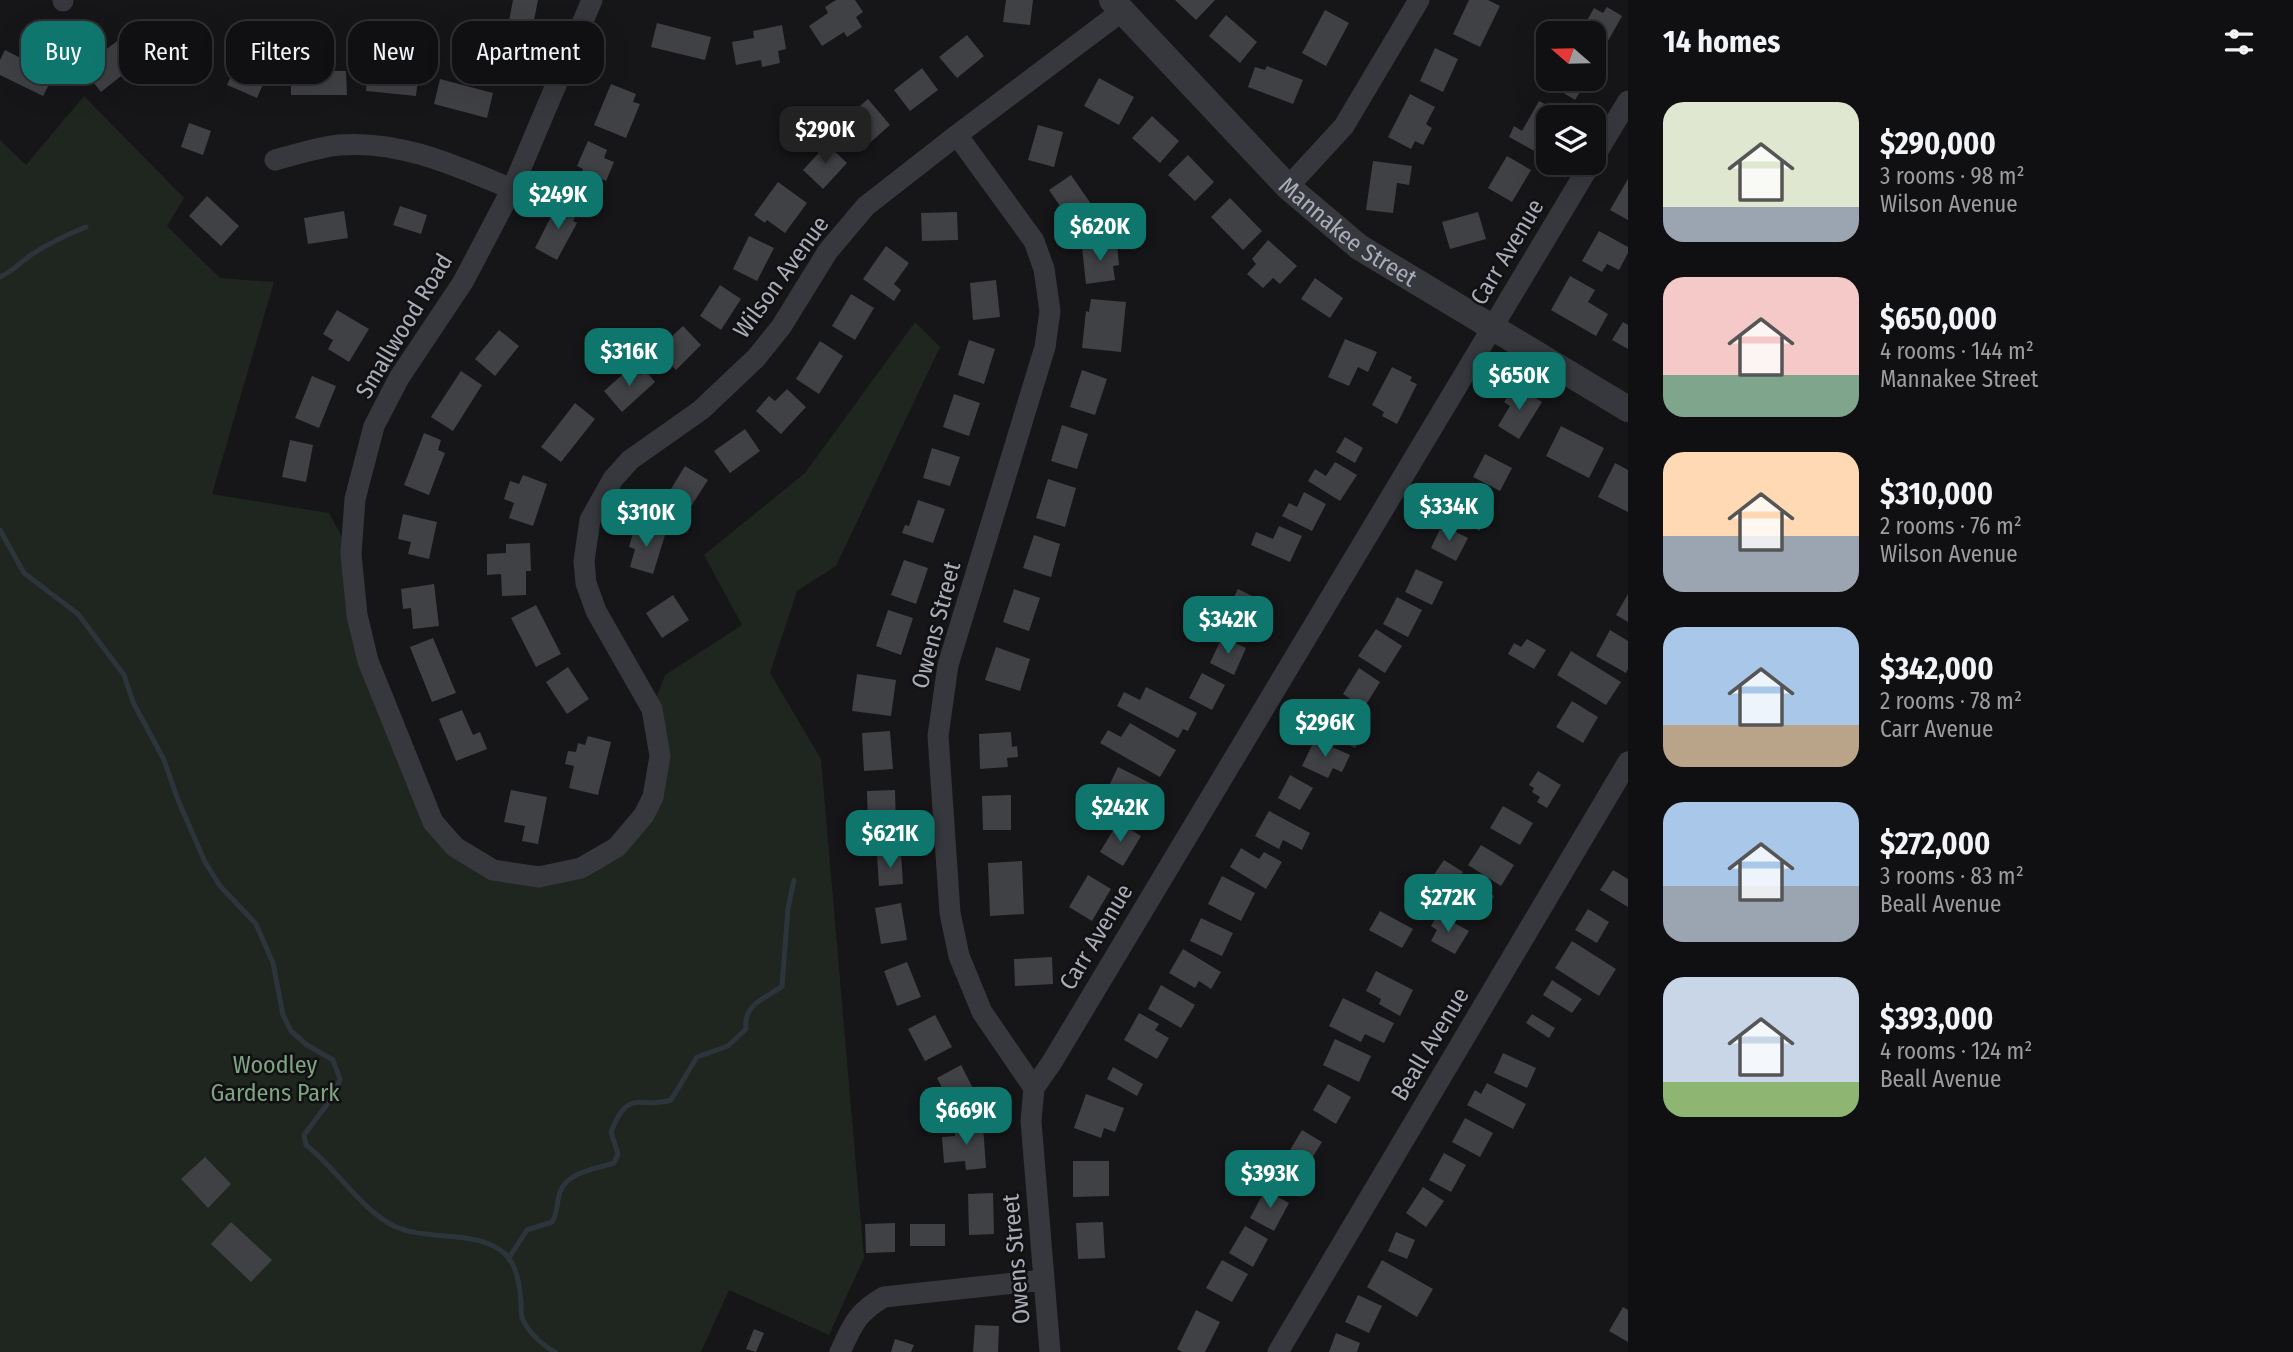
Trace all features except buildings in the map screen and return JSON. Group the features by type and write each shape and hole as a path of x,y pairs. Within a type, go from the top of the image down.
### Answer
{"street":[{"name":"Smallwood Road","path":"455,847 433,822 368,661 357,615 351,554 355,499 374,426 399,378 463,282 512,189 592,0"},
{"path":"1288,187 1344,126 1419,0"},
{"name":"Mannakee Street","path":"1117,5 1288,187 1359,247 1628,409"},
{"name":"Wilson Avenue","path":"455,847 493,870 539,877 581,868 617,847 644,815 653,797 660,756 652,709 596,611 586,583 584,561 590,520 614,479 630,460 701,410 756,358 781,327 828,251 866,206 1117,5"},
{"path":"1606,137 1628,101"},
{"name":"Owens Street","path":"957,135 1034,241 1044,269 1050,311 1045,347 948,665 938,736 950,913 959,956 982,1012 1034,1088 1031,1121 1050,1352"},
{"path":"275,160 338,145 383,146 433,157 512,189"},
{"name":"Carr Avenue","path":"1034,1088 1584,175"},
{"name":"Beall Avenue","path":"1278,1352 1628,762"},
{"path":"839,1352 854,1321 867,1306 884,1297 1044,1280"}],"green space":[{"name":"Woodley Gardens Park","path":"84,96 184,198 167,226 220,278 274,282 212,494 329,513 351,554 368,661 455,847 539,877 617,847 653,797 652,709 665,675 742,625 704,555 805,473 915,322 940,347 836,566 797,591 770,673 821,759 864,1258 829,1335 729,1290 701,1352 0,1352 0,140 26,165"}],"waterway":[{"path":"0,277 44,247 86,227"},
{"path":"0,530 24,573 78,614 124,675 133,702 164,760 205,862 220,886 256,924 273,963 283,1015 291,1031 307,1045 333,1060 340,1079 334,1095 304,1135 306,1145 369,1209 392,1225 419,1233 480,1241 504,1253 517,1276 525,1323 536,1338 555,1352"},
{"path":"509,1258 527,1230 552,1222 561,1190 570,1179 614,1163 618,1154 611,1132 624,1109 636,1102 671,1100 697,1057 728,1046 746,1029 746,1020 752,1007 782,986 788,908 794,880"}]}
